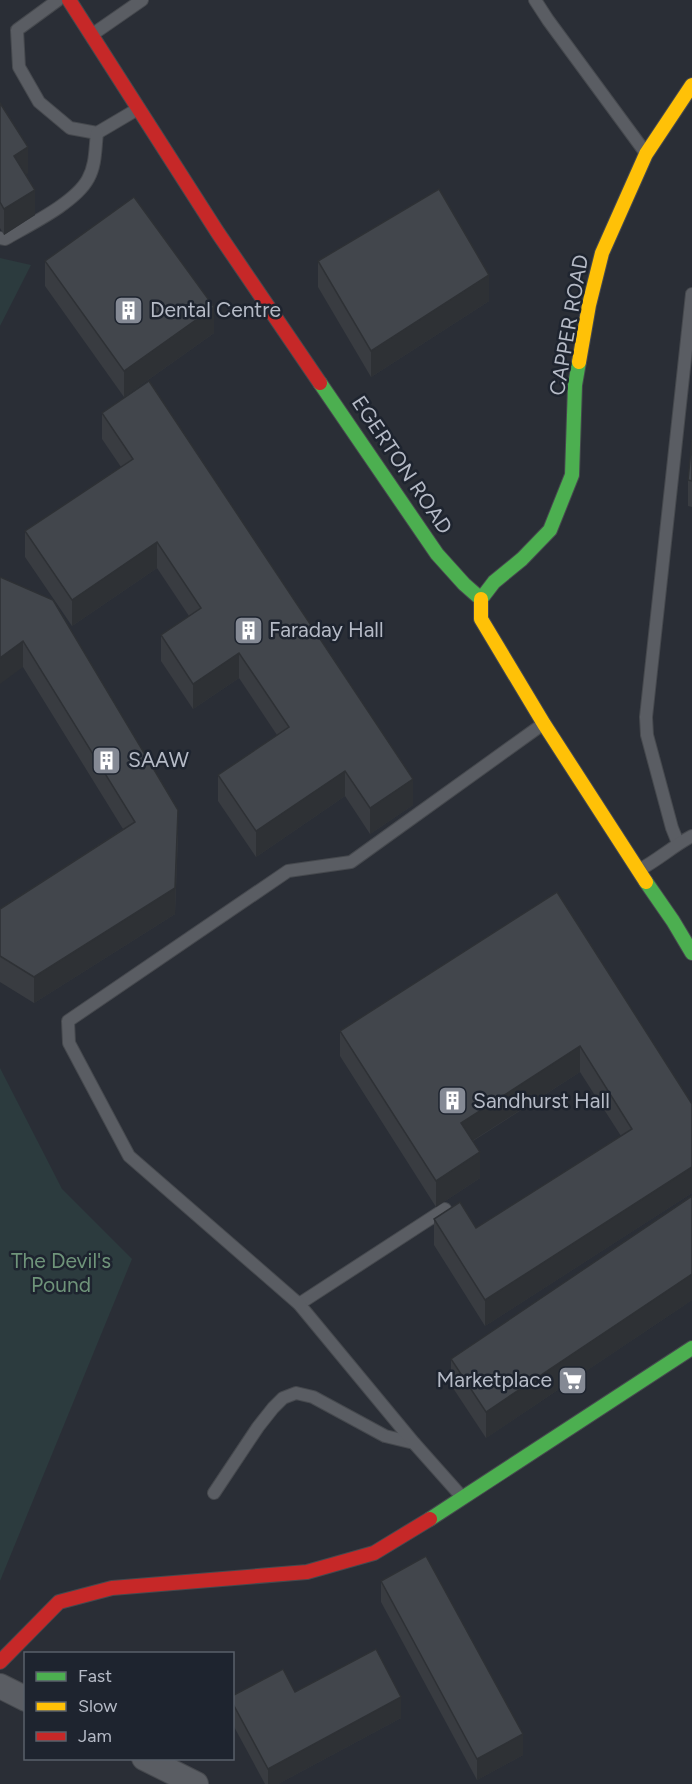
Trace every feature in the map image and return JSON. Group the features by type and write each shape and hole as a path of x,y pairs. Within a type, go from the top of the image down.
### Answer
{"street":[{"name":"EGERTON ROAD","path":"69,0 218,233 437,554 481,599"},
{"name":"CAPPER ROAD","path":"481,599 494,582 522,559 550,530 572,475 575,385 589,305 602,253 646,154 692,85"},
{"path":"481,599 481,619 544,724 692,953"},
{"path":"0,1662 59,1602 112,1588 307,1572 374,1553 464,1498 692,1348"},
{"path":"0,1686 24,1698"},
{"path":"148,1760 196,1784"}],"lane":[{"path":"58,0 17,30 19,67 39,102 70,128 97,133 138,109"},
{"path":"92,34 142,0"},
{"path":"535,0 646,154"},
{"path":"0,238 5,239 71,200 88,180 94,162 97,133"},
{"path":"678,843 647,735 646,717 692,294"},
{"path":"464,1498 414,1443 299,1304 129,1156 69,1043 68,1021 288,871 351,862 544,724"},
{"path":"638,870 656,861 678,843 692,836"},
{"path":"299,1304 445,1209"},
{"path":"214,1493 273,1408 283,1398 296,1393 313,1397 336,1408 385,1436 414,1443"}],"green space":[{"path":"0,258 31,265 0,326"},
{"name":"The Devil's Pound","path":"0,1068 62,1189 132,1259 0,1581"}],"building":[{"path":"0,103 28,147 14,156 35,190 4,209 0,202"},
{"path":"439,189 489,275 371,351 318,261"},
{"name":"Dental Centre","path":"134,197 214,307 124,371 45,261"},
{"name":"Faraday Hall","path":"149,381 413,779 370,808 345,771 256,831 218,775 289,727 239,653 193,684 161,635 201,608 157,542 72,600 25,531 133,459 102,413"},
{"path":"692,439 692,481 688,480"},
{"name":"SAAW","path":"0,577 53,600 178,810 175,888 34,977 0,956 0,909 135,822 23,641 0,658"},
{"name":"Sandhurst Hall","path":"557,892 692,1104 692,1167 485,1300 434,1219 460,1202 476,1228 632,1129 580,1046 461,1123 480,1152 436,1181 340,1031"},
{"path":"692,1196 692,1274 486,1412 451,1359"},
{"path":"426,1556 523,1734 477,1759 381,1581"},
{"path":"376,1649 401,1697 268,1769 234,1706 234,1695 283,1669 295,1692"}],"traffic: fast":[{"path":"481,599 494,582 522,559 550,530 572,475 575,385 579,362"},
{"path":"320,383 437,554 481,599"},
{"path":"646,882 692,953"},
{"path":"430,1519 692,1348"}],"traffic: slow":[{"path":"579,362 589,305 602,253 646,154 692,85"},
{"path":"481,599 481,619 544,724 646,882"}],"traffic: jam":[{"path":"69,0 218,233 320,383"},
{"path":"0,1662 59,1602 112,1588 307,1572 374,1553 430,1519"}],"place":[{"name":"Dental Centre","path":"129,310"},
{"name":"Faraday Hall","path":"248,630"},
{"name":"SAAW","path":"107,760"},
{"name":"Sandhurst Hall","path":"452,1101"},
{"name":"Marketplace","path":"573,1380"}]}
